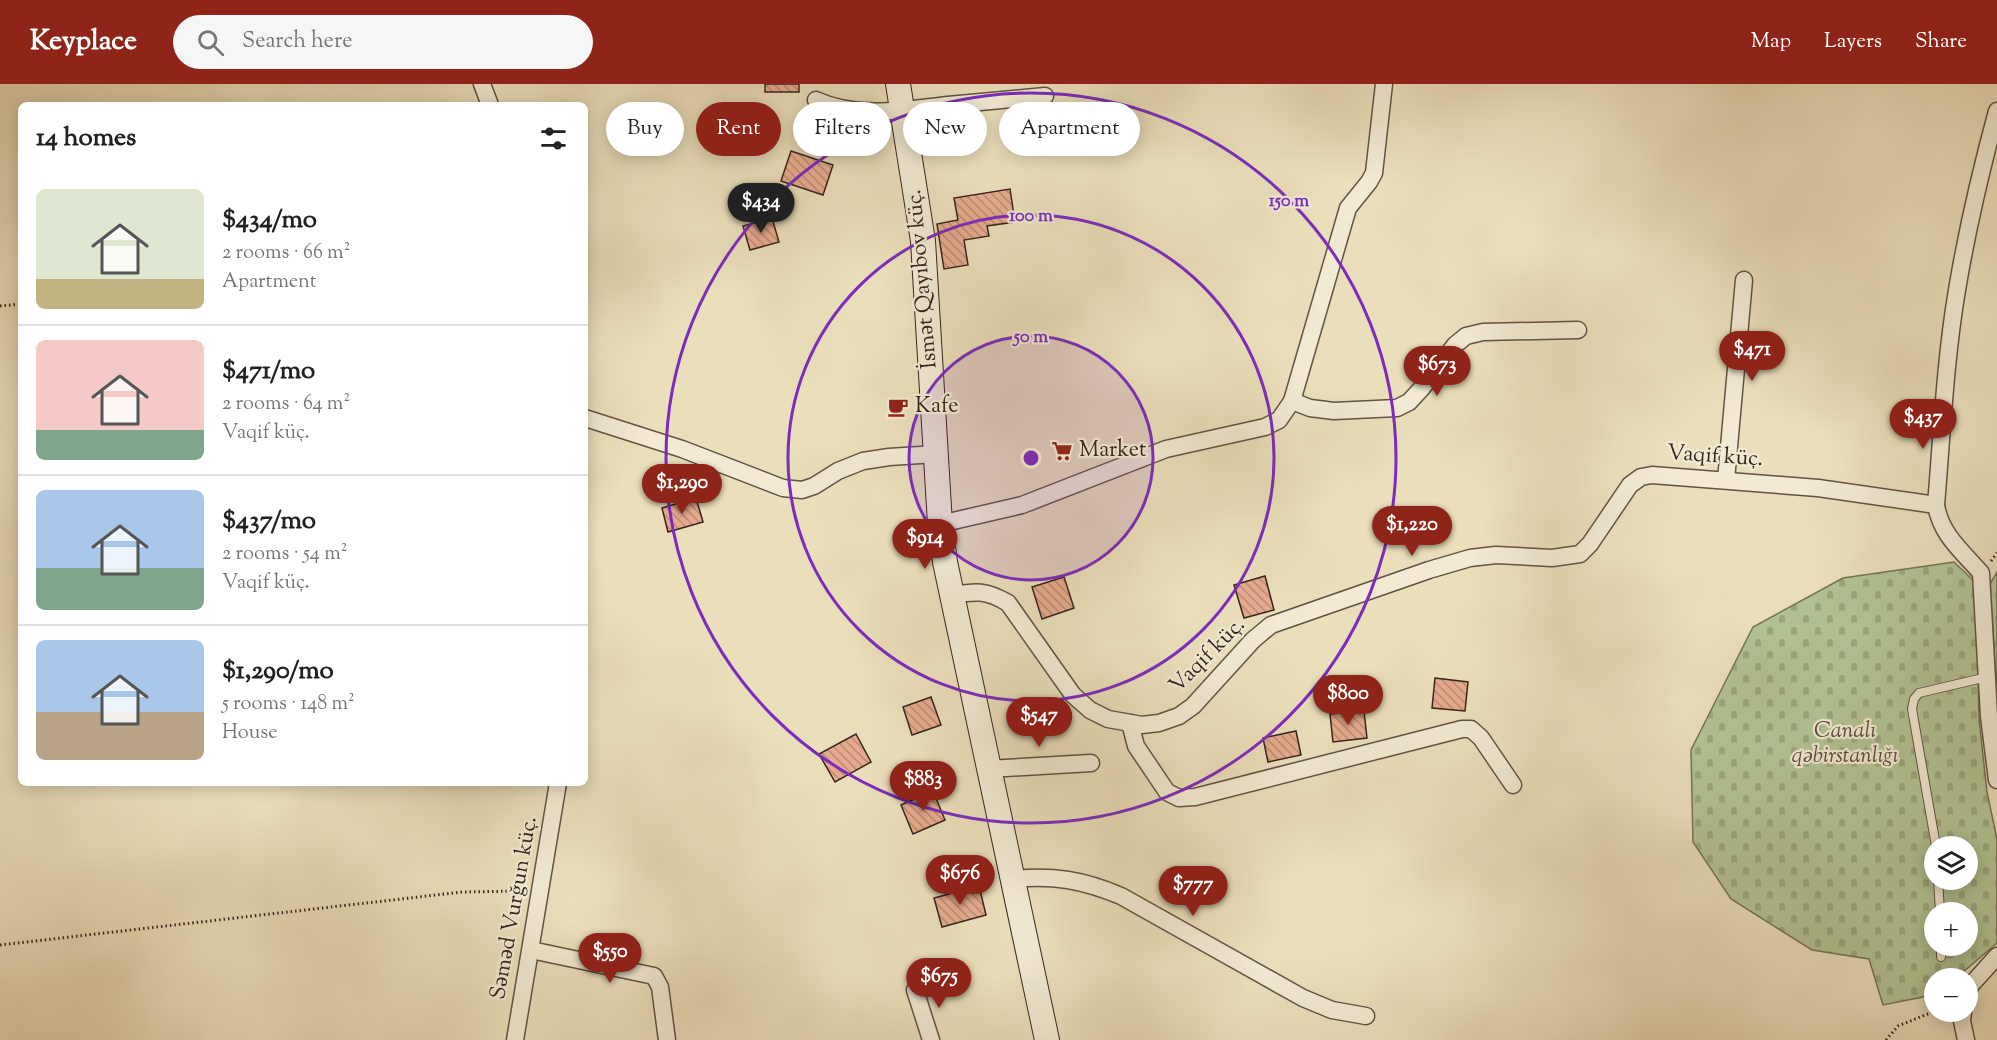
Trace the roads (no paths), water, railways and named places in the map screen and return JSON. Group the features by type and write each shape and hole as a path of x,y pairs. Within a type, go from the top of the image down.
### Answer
{"street":[{"path":"482,84 489,102"},
{"name":"İsmət Qayıbov küç.","path":"898,84 923,241 940,524 988,769 1047,1040"},
{"path":"940,524 1022,505 1166,449 1265,427 1279,420 1292,401 1348,208 1374,173 1384,84"},
{"path":"816,100 831,107 865,112 1045,96"},
{"path":"1997,111 1979,178 1957,291 1947,366 1936,505 1938,518 1946,533 1958,550 1981,573 1989,716 1997,780"},
{"path":"1726,480 1744,280"},
{"path":"1292,401 1310,408 1334,411 1397,408 1408,402 1422,388 1455,345 1466,336 1483,332 1578,330"},
{"path":"588,419 682,449 783,488 802,490 862,461 936,454"},
{"name":"Vaqif küç.","path":"952,594 978,591 994,595 1008,603 1073,695 1090,710 1108,719 1142,725 1158,723 1179,716 1193,706 1253,640 1271,625 1470,558 1496,555 1552,558 1580,554 1590,544 1630,485 1641,477 1652,475 1818,488 1936,505"},
{"path":"1130,723 1136,746 1167,792 1179,798 1195,797 1462,729 1471,729 1481,738 1513,785"},
{"path":"988,769 1091,763"},
{"name":"Səməd Vurğun küç.","path":"515,1040 558,786"},
{"path":"1012,879 1037,876 1094,884 1121,896 1303,998 1332,1010 1366,1016"},
{"path":"531,950 654,976 660,987 667,1040"},
{"path":"1978,977 1997,956"},
{"path":"915,990 931,1040"},
{"path":"1962,1022 1966,1040"}],"lane":[{"path":"1934,836 1912,710 1914,699 1919,693 1988,677"}],"place":[{"name":"Kafe","path":"898,407"},
{"name":"Market","path":"1062,451"}],"park label":[{"name":"Canalı qəbirstanlığı","path":"1845,744"}]}
